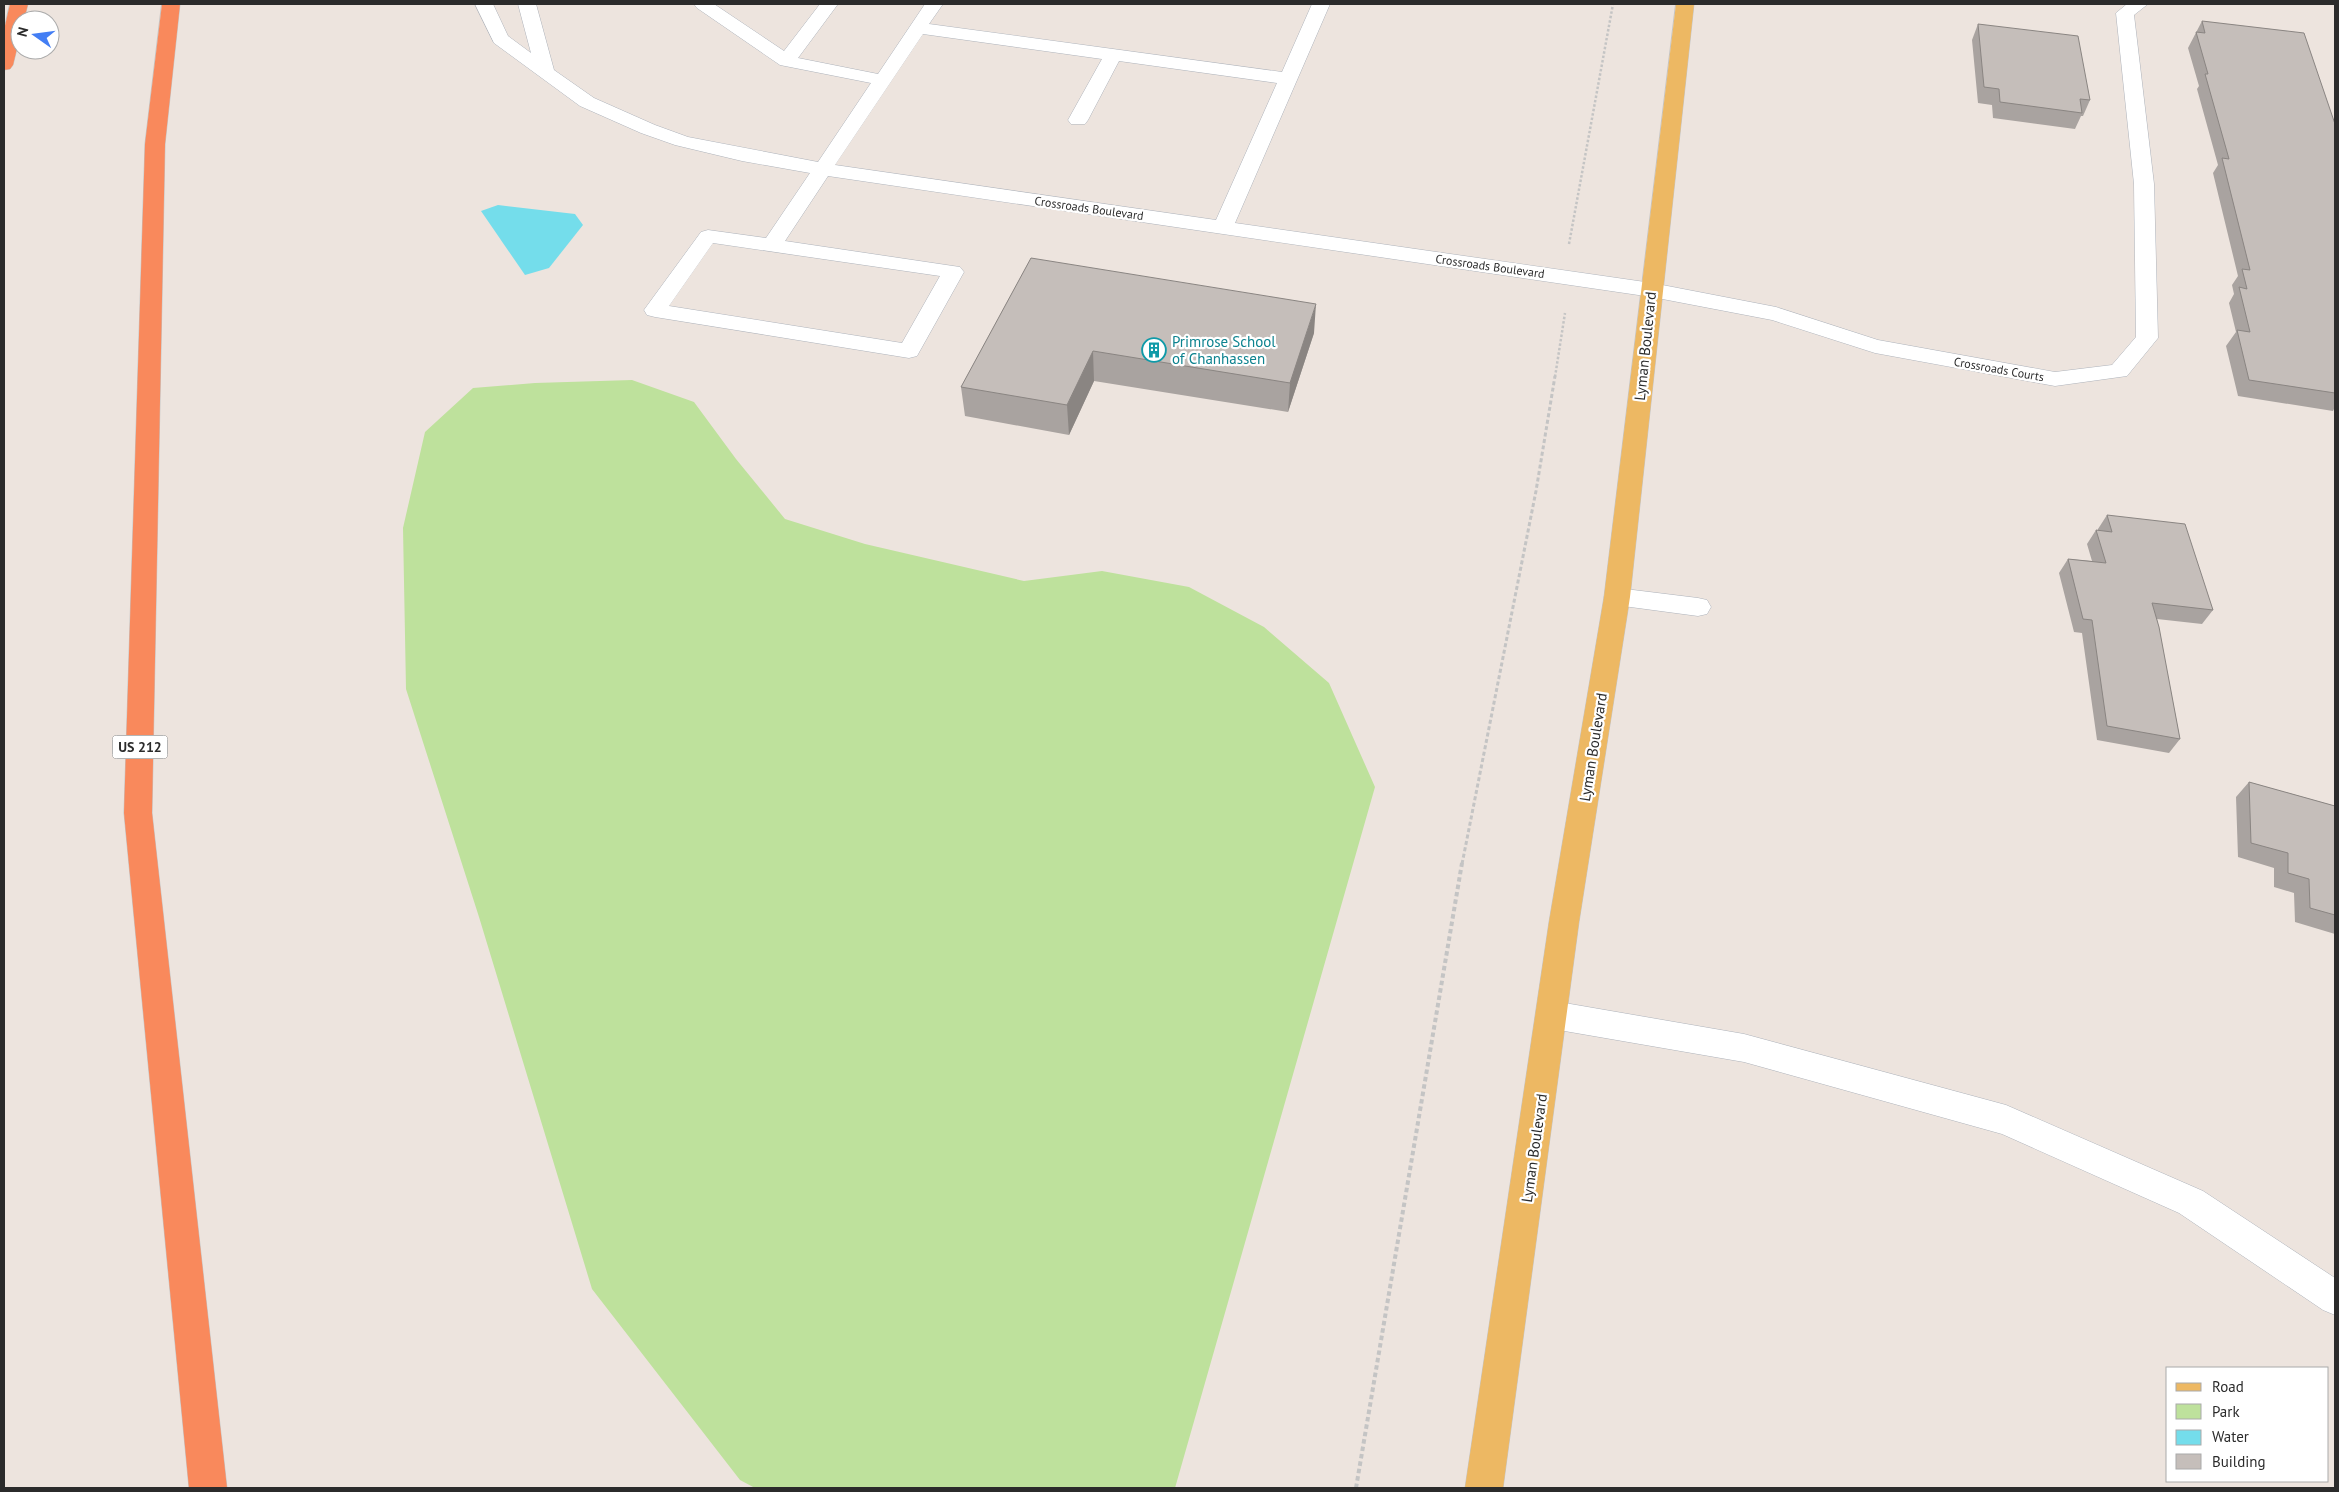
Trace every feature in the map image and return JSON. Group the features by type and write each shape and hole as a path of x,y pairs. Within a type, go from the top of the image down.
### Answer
{"highway":[{"path":"4,65 19,4"},
{"name":"US 212","path":"171,4 155,144 138,813 208,1488"}],"main road":[{"name":"Lyman Boulevard","path":"1484,1488 1553,1015 1564,922 1617,597 1685,4"}],"street":[{"name":"Crossroads Boulevard","path":"484,4 500,39 545,70 563,86 587,102 648,129 682,141 742,155 821,169 1652,290"},
{"path":"526,4 545,70"},
{"path":"703,4 786,61 882,80"},
{"path":"786,61 829,4"},
{"path":"772,245 821,169 934,4"},
{"path":"1223,228 1321,4"},
{"name":"Crossroads Courts","path":"1652,290 1776,314 1875,346 2055,379 2119,371 2147,338 2144,184 2125,12 2138,4"},
{"path":"917,28 1289,79"},
{"path":"1078,120 1113,55"},
{"path":"708,236 772,245 953,272 909,351 655,310 708,236"},
{"path":"1617,597 1698,607"},
{"path":"1553,1015 1744,1048 2006,1120 2191,1202 2335,1298"}],"path":[{"path":"1356,1488 1465,847 1536,491 1564,322 1569,239 1613,4"}],"green space":[{"path":"632,380 694,402 736,459 785,519 865,544 1024,581 1102,571 1189,587 1264,627 1329,683 1375,787 1175,1488 755,1488 740,1480 592,1289 479,917 406,689 403,528 425,432 473,388 535,383"}],"water":[{"path":"498,205 575,214 583,225 549,268 525,275 481,211"}],"building":[{"path":"2202,21 2304,33 2335,124 2335,393 2249,380 2237,330 2250,332 2239,287 2247,289 2242,269 2250,270 2222,158 2229,159 2205,74 2208,74 2196,32 2205,33"},
{"path":"1978,24 2078,36 2090,100 2080,99 2082,113 2000,102 1999,89 1984,87"},
{"name":"Primrose School of Chanhassen","path":"1031,258 1316,304 1290,383 1093,351 1067,405 961,387"},
{"path":"2107,515 2185,524 2213,610 2152,603 2159,627 2180,739 2107,726 2092,620 2083,619 2068,559 2106,563 2096,530 2112,532"},
{"path":"2249,782 2335,806 2335,915 2310,908 2309,879 2288,873 2288,853 2251,843"}],"place":[{"name":"Primrose School of Chanhassen","path":"1154,350"}]}
